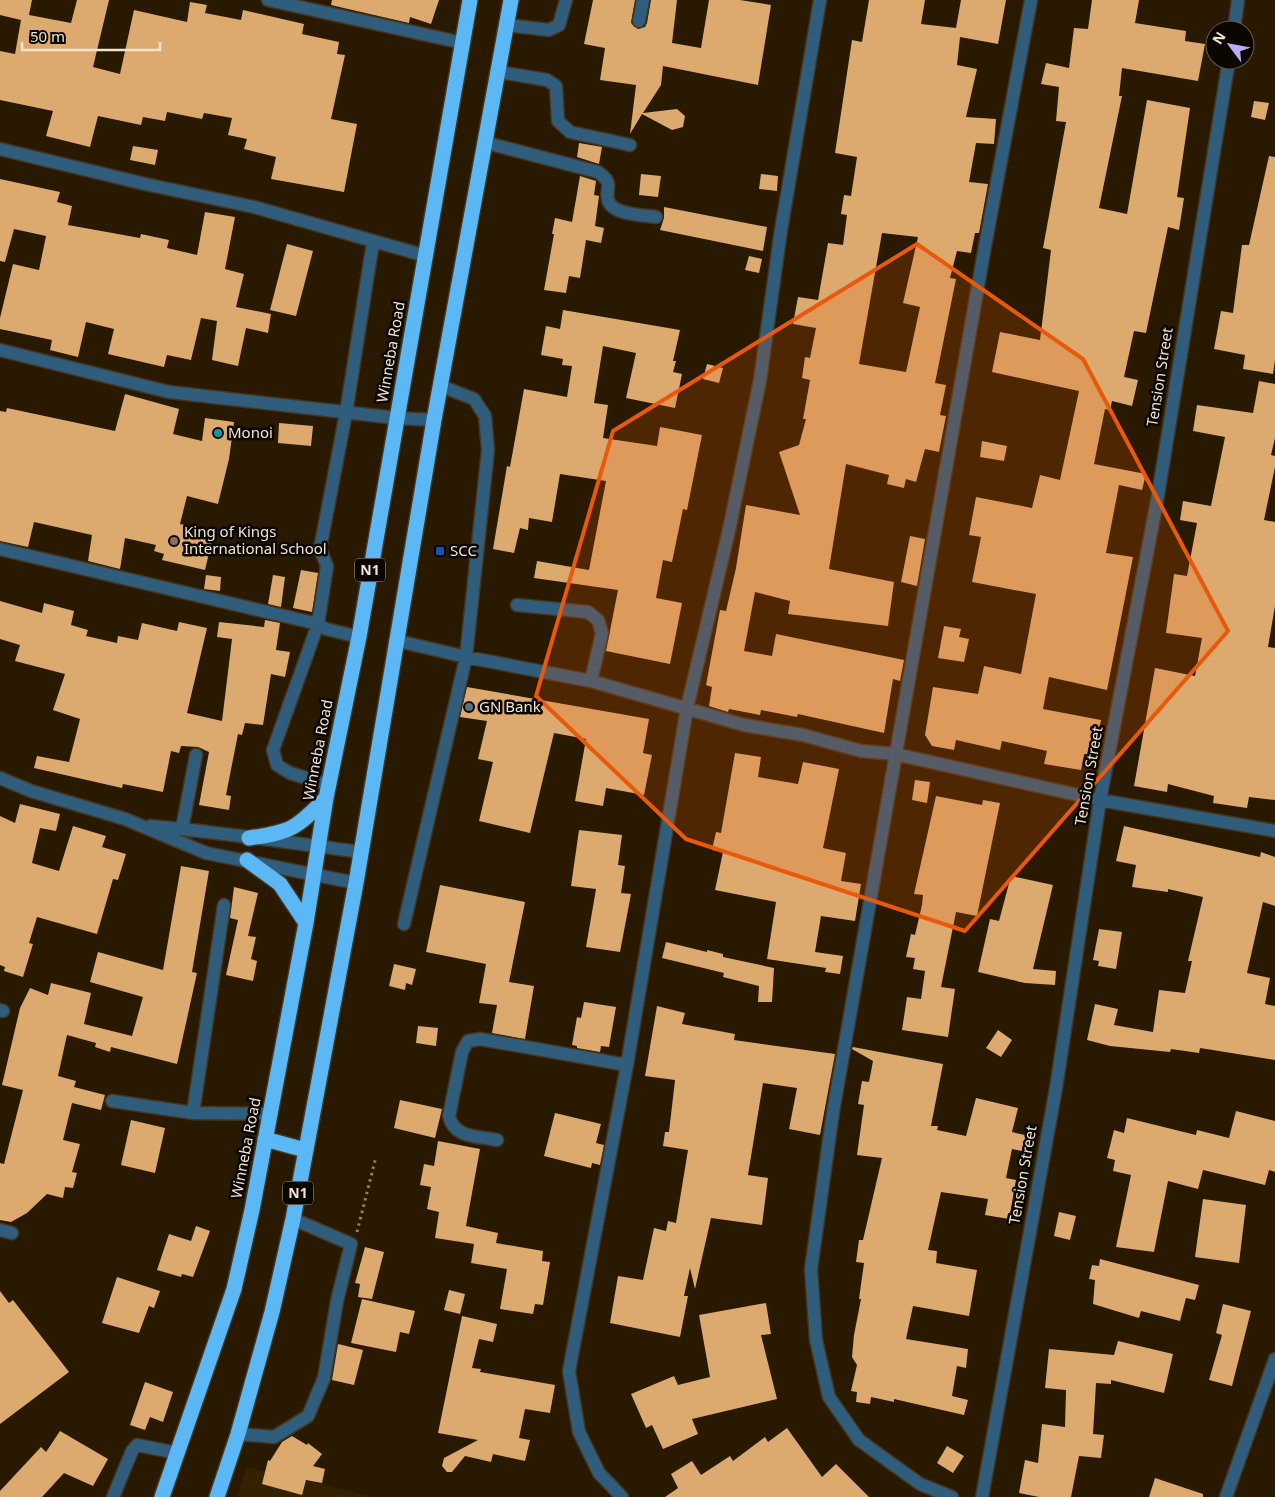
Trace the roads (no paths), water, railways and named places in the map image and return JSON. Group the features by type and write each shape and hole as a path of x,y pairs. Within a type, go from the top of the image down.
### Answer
{"highway":[{"name":"Winneba Road","path":"162,1497 234,1289 265,1139 306,923 317,846 359,637 470,0"},
{"name":"N1","path":"217,1497 238,1434 272,1312 293,1219 356,883 434,420 487,143 511,0"},
{"path":"249,838 282,833 293,828 328,792"},
{"path":"247,860 280,884 306,923"},
{"path":"265,1139 305,1150"}],"street":[{"path":"268,0 463,43"},
{"path":"507,26 549,30 559,25 566,0"},
{"path":"639,21 643,0"},
{"path":"622,1497 599,1473 579,1432 569,1371 627,1065 686,708 729,530 760,380 781,230 820,0"},
{"path":"952,1497 920,1484 859,1440 829,1397 816,1340 811,1269 833,1112 895,754 1032,0"},
{"path":"1235,20 1238,0"},
{"name":"Tension Street","path":"982,1497 1056,1088 1100,800 1157,501 1227,70"},
{"path":"499,72 546,80 556,86 558,121 570,132 630,145"},
{"path":"487,143 598,172 606,178 610,186 608,199 612,206 622,211 656,217"},
{"path":"0,149 145,184 254,207 426,256"},
{"path":"328,792 277,765 273,750 318,624 327,566 320,549 346,413 373,242"},
{"path":"0,350 169,392 346,413 434,420"},
{"path":"404,924 466,657 488,450 486,416 474,399 441,386"},
{"path":"0,549 318,624 326,629 359,637"},
{"path":"517,605 588,612 598,620 602,633 591,681"},
{"path":"398,641 466,657 591,681 744,725 803,735 861,751 895,754 1100,800 1275,831"},
{"path":"182,829 196,755"},
{"path":"0,778 31,792 144,826 183,845 206,853 356,883"},
{"path":"144,826 208,831 361,852"},
{"path":"193,1113 224,905"},
{"path":"497,1140 459,1133 451,1126 449,1116 462,1052 468,1041 480,1039 627,1065"},
{"path":"112,1101 193,1113 270,1114"},
{"path":"238,1434 274,1437 308,1416 324,1378 337,1301 351,1244 293,1219"},
{"path":"1226,1497 1275,1360"},
{"path":"113,1497 132,1451 137,1445 177,1453"}],"place":[{"name":"Monoi","path":"218,433"},
{"name":"King of Kings International School","path":"174,541"},
{"name":"SCC","path":"440,551"},
{"name":"GN Bank","path":"469,707"}]}
